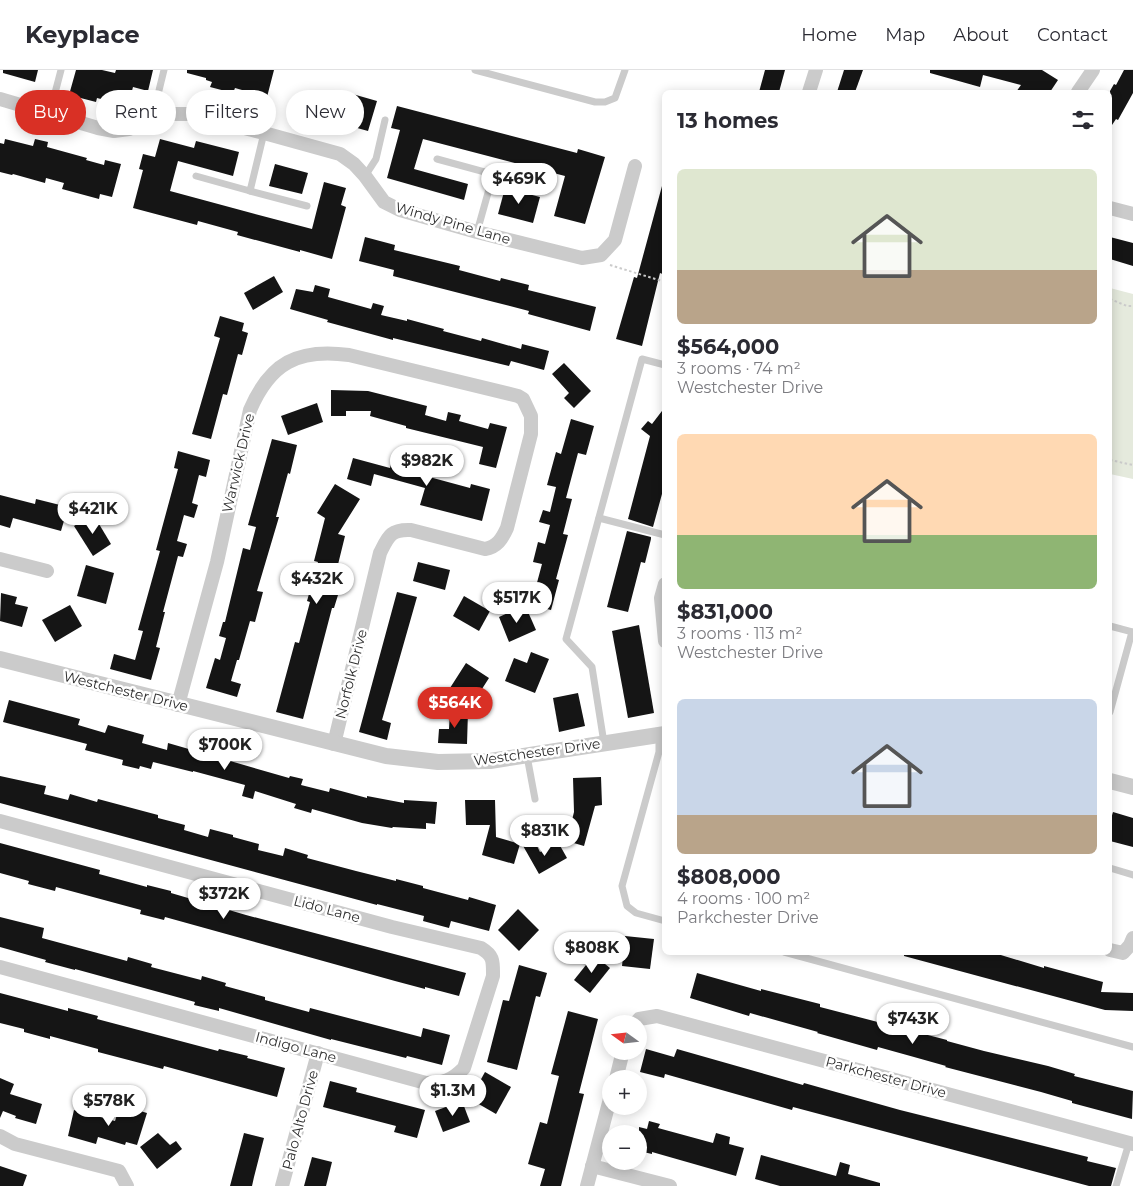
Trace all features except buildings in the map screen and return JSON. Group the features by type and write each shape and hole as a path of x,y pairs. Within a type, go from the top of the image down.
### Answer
{"street":[{"path":"810,90 816,70"},
{"path":"1079,90 1093,70"},
{"name":"Windy Pine Lane","path":"0,98 15,102"},
{"name":"Windy Pine Lane","path":"271,135 340,154 354,164 384,202 400,210 477,232 582,258 601,255"},
{"path":"601,255 615,240 635,166"},
{"path":"1112,209 1133,214"},
{"name":"Warwick Drive","path":"178,705 216,562 250,410 265,382 281,367 293,359 314,353 330,352 349,355 518,396 523,399 527,407"},
{"name":"Norfolk Drive","path":"334,744 380,553 388,537 400,530 411,530 485,549 493,547 502,539 507,528 531,434 531,416 527,407"},
{"path":"0,559 47,571"},
{"path":"662,594 662,609"},
{"name":"Westchester Drive","path":"0,659 334,744 386,756 438,762 490,761 662,735"},
{"path":"1112,782 1133,787"},
{"name":"Lido Lane","path":"0,820 392,927 481,948"},
{"path":"1116,951 1130,945 1133,938"},
{"name":"Indigo Lane","path":"0,967 426,1083 440,1083 455,1077 464,1068 493,976 493,960 489,953 481,948"},
{"name":"Parkchester Drive","path":"648,1018 658,1016 1131,1144"},
{"name":"Palo Alto Drive","path":"282,1186 318,1053"},
{"path":"587,1186 606,1115"},
{"path":"0,1136 16,1144 120,1171 127,1186"},
{"path":"592,1166 670,1186"}],"lane":[{"path":"56,90 61,70"},
{"path":"159,90 164,70"},
{"path":"475,70 595,102 605,102 615,98 625,70"},
{"path":"365,176 376,158 385,120"},
{"path":"250,191 264,135"},
{"path":"437,159 547,189"},
{"path":"477,232 493,175"},
{"path":"196,176 307,206"},
{"path":"604,743 592,667 566,639 642,359 662,364"},
{"path":"599,518 662,534"},
{"path":"1112,627 1132,632 1112,705"},
{"path":"662,735 622,886 627,906 636,913 662,919"},
{"path":"527,756 536,800"},
{"path":"1112,869 1133,875"},
{"path":"795,955 1133,1046"},
{"path":"1116,1186 1131,1144"}],"path":[{"path":"601,255 611,266 662,281"},
{"path":"1112,300 1127,306 1133,306"},
{"path":"1112,460 1133,465"}],"shaded area":[{"path":"1112,289 1133,294 1133,479 1112,474"}]}
